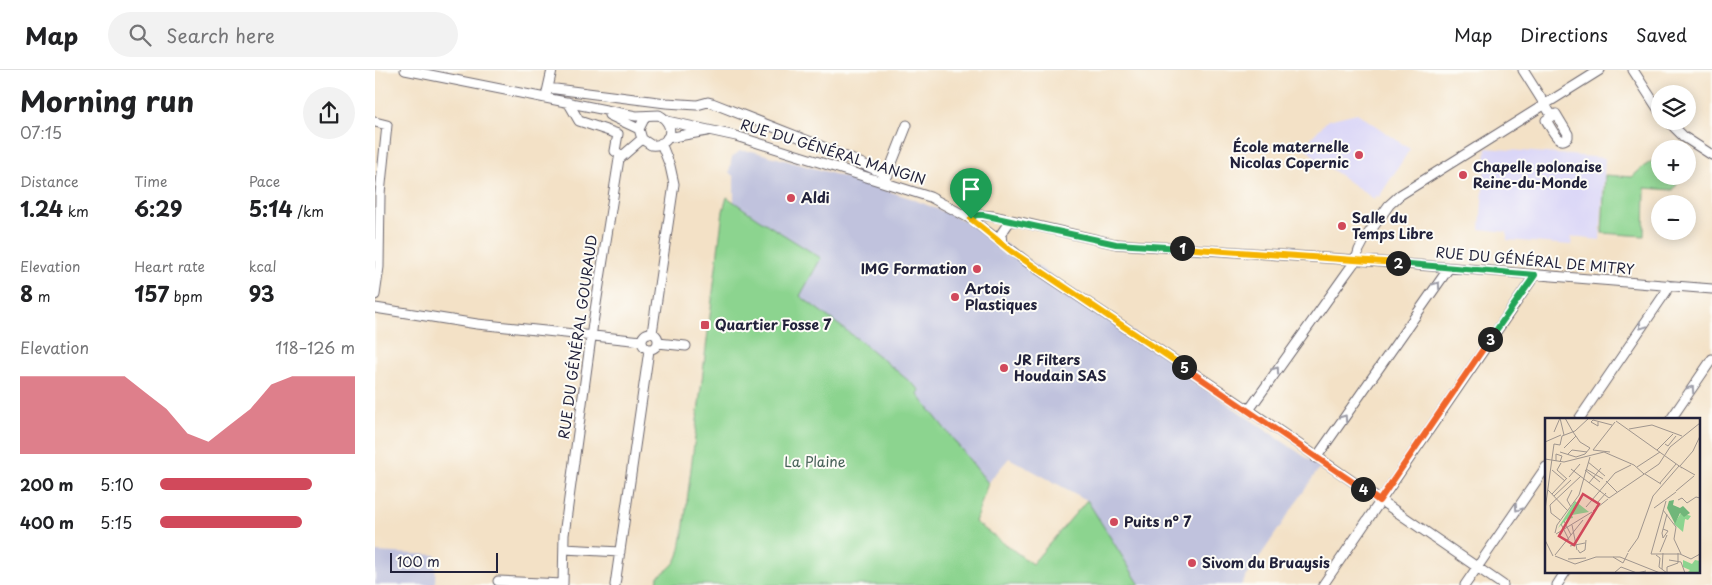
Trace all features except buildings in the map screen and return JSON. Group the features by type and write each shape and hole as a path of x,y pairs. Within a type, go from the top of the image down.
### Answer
{"street":[{"path":"405,70 547,93 568,102 636,116 659,115 667,122 670,131 664,141 674,184 652,333"},
{"path":"547,93 551,70"},
{"path":"1523,70 1552,116"},
{"path":"1249,410 1356,260 1359,250 1389,205 1401,195 1543,104 1600,70"},
{"path":"1633,70 1651,98"},
{"name":"RUE DU GÉNÉRAL MANGIN","path":"547,93 697,105 712,103 814,143 886,179 930,197 971,219 1027,262 1249,410 1316,458 1503,585"},
{"path":"639,129 649,116 655,101"},
{"path":"568,102 579,121 618,134 615,150 622,156 642,139"},
{"path":"593,107 639,129 642,139 651,144 664,141"},
{"path":"375,122 387,125 380,194 379,267 375,308 477,324 642,341"},
{"name":"RUE DU GÉNÉRAL MANGIN","path":"667,122 711,130 886,179"},
{"path":"886,179 907,125"},
{"name":"RUE DU GÉNÉRAL MANGIN","path":"664,141 711,130"},
{"path":"1677,130 1684,137 1712,155"},
{"name":"RUE DU GÉNÉRAL GOURAUD","path":"498,581 563,584 564,550 592,335 619,159 622,156"},
{"name":"RUE DU GÉNÉRAL DE MITRY","path":"971,219 976,215 983,215 1116,244 1356,260 1712,289"},
{"path":"1002,243 1001,234 1010,221"},
{"path":"1316,458 1449,268"},
{"path":"1323,585 1535,275"},
{"path":"1580,418 1666,292 1667,285"},
{"path":"652,333 657,336 658,343 655,348 649,350 644,347 642,341 645,334 652,333"},
{"path":"658,343 686,346"},
{"path":"615,585 649,350"},
{"path":"1672,418 1712,358"},
{"path":"1465,585 1545,468"},
{"path":"564,550 620,552"},
{"path":"1557,585 1565,572"}],"shaded area":[{"name":"École maternelle Nicolas Copernic","path":"1357,113 1410,149 1379,197 1376,195 1374,199 1319,161 1306,149 1311,138 1328,120"},
{"path":"1486,148 1605,158 1600,240 1572,237 1571,245 1507,240 1507,232 1480,229"},
{"path":"740,151 752,151 910,198 983,228 1185,368 1207,390 1320,467 1241,585 1140,585 1087,500 1009,458 988,483 918,395 920,390 859,340 800,296 821,258 734,202 734,177 729,172 732,157"},
{"path":"375,552 436,555 435,585 375,585"}],"green space":[{"path":"1651,162 1651,185 1677,185 1673,190 1645,188 1644,236 1602,233 1605,175 1632,177"},
{"name":"La Plaine","path":"727,197 821,258 800,296 859,340 920,390 918,395 988,483 975,522 1032,564 1087,500 1140,585 657,585 658,576 670,567 677,558 683,533 723,211"}],"place":[{"name":"École maternelle Nicolas Copernic","path":"1359,155"},
{"name":"Chapelle polonaise Reine-du-Monde","path":"1463,175"},
{"name":"Aldi","path":"791,198"},
{"name":"Salle du Temps Libre","path":"1342,226"},
{"name":"IMG Formation","path":"977,269"},
{"name":"Artois Plastiques","path":"955,297"},
{"name":"Quartier Fosse 7","path":"705,325"},
{"name":"JR Filters Houdain SAS","path":"1004,368"},
{"name":"Puits n° 7","path":"1114,522"},
{"name":"Sivom du Bruaysis","path":"1192,563"}],"route":[{"path":"976,215 994,216 1116,244 1356,260 1535,275 1379,501 1249,410 1011,251 971,219 976,215"}]}
